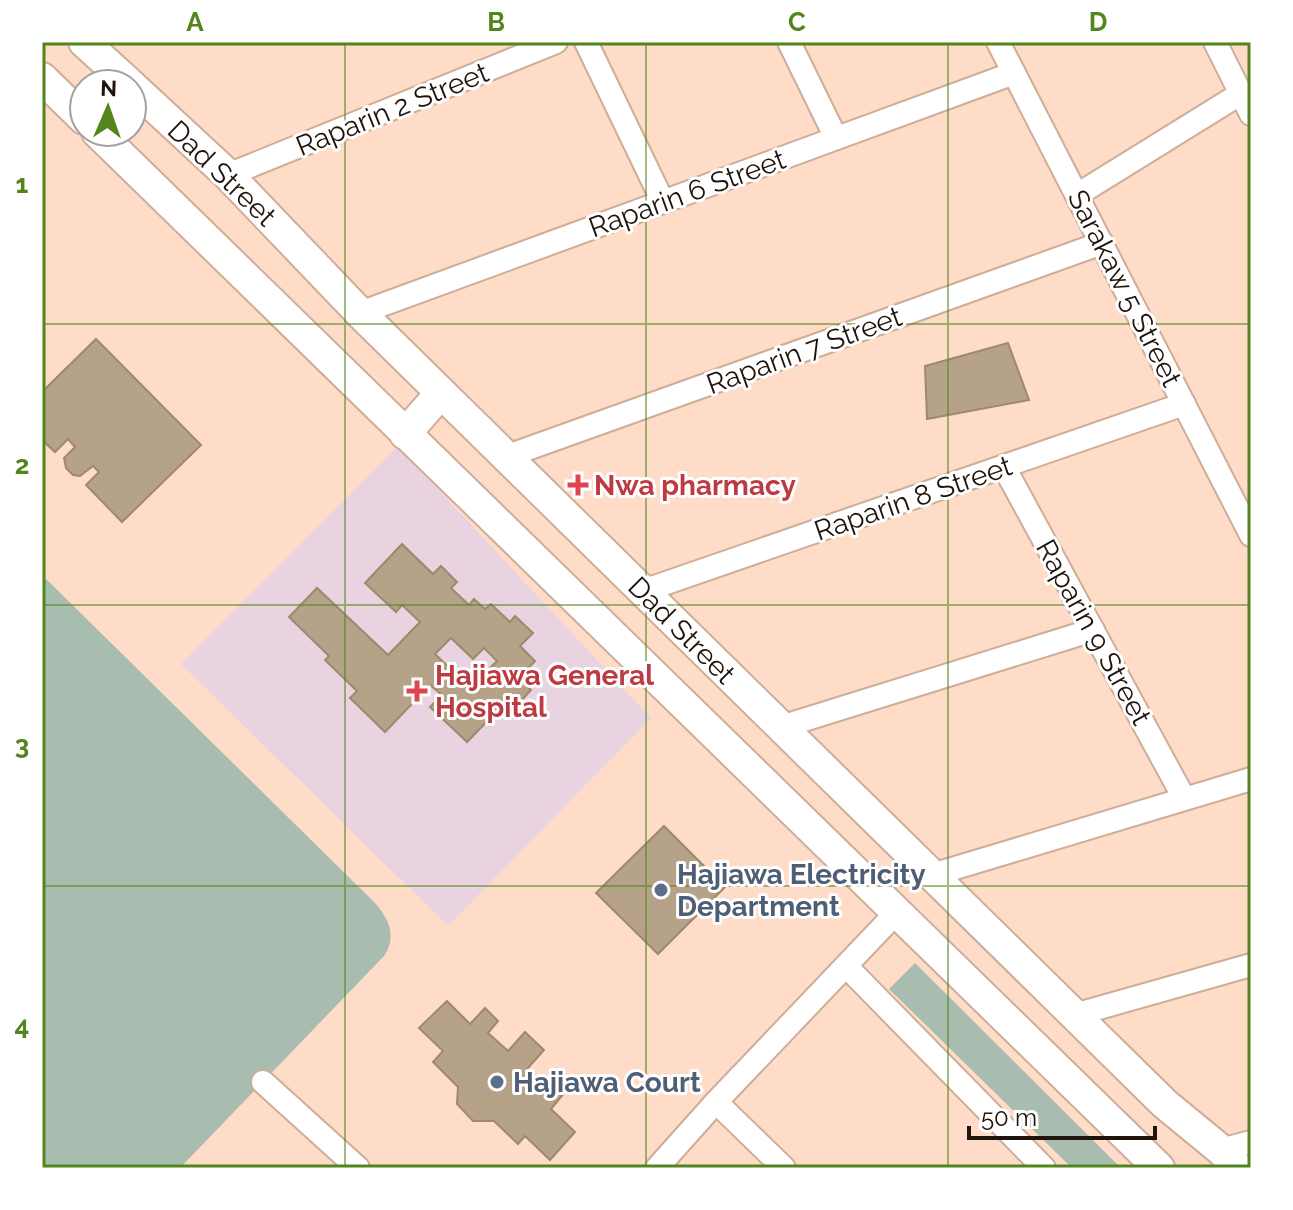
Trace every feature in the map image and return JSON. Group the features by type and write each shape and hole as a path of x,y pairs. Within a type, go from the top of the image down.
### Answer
{"street":[{"name":"Dad Street","path":"84,42 112,68"},
{"name":"Raparin 2 Street","path":"228,175 556,42"},
{"path":"586,42 663,202"},
{"path":"789,42 836,138"},
{"name":"Sarakaw 5 Street","path":"998,42 1251,535"},
{"path":"1215,42 1251,114"},
{"name":"Raparin 6 Street","path":"360,313 1014,73"},
{"path":"42,78 68,103"},
{"path":"1077,195 1240,94"},
{"name":"Dad Street","path":"148,101 228,175 360,313 505,457 1074,1015 1165,1104 1229,1159"},
{"name":"Dad Street","path":"113,148 1159,1168"},
{"name":"Raparin 7 Street","path":"505,457 1102,243"},
{"path":"405,434 441,393"},
{"name":"Raparin 8 Street","path":"643,591 1184,404"},
{"name":"Raparin 9 Street","path":"1004,467 1184,798"},
{"path":"781,727 1093,630"},
{"path":"932,875 1251,779"},
{"path":"657,1168 897,912"},
{"path":"1074,1015 1251,965"},
{"path":"846,966 1044,1168"},
{"path":"263,1082 358,1168"},
{"path":"716,1102 784,1168"},
{"path":"1129,1139 1165,1104"},
{"path":"1229,1159 1251,1142"}],"shaded area":[{"name":"Hajiawa General Hospital","path":"398,446 651,718 448,926 181,664"}],"green space":[{"path":"42,575 372,900 383,913 391,934 384,956 180,1168 42,1168"},
{"path":"915,963 1121,1168 1072,1168 889,989"}],"building":[{"path":"96,339 201,445 122,522 86,485 99,472 93,466 80,476 73,475 66,468 64,458 75,447 68,439 55,452 42,440 42,392"},
{"path":"1008,343 1029,400 927,419 925,366"},
{"path":"402,544 433,574 441,566 457,582 451,588 469,605 474,599 485,609 491,604 510,622 515,616 533,633 520,646 535,661 519,678 531,690 509,714 501,707 467,742 430,707 442,695 430,685 385,732 350,698 357,691 325,660 329,656 289,617 317,588 388,655 420,622 402,605 396,612 365,583","holes":["451,638 473,659 484,648 497,661 470,688 435,654"]},
{"name":"Hajiawa Electricity Department","path":"664,826 725,887 658,954 596,893"},
{"name":"Hajiawa Court","path":"447,1001 470,1024 485,1008 498,1021 488,1033 508,1051 525,1032 544,1050 527,1069 549,1089 559,1078 570,1086 551,1109 575,1132 550,1160 525,1136 518,1144 494,1121 473,1121 457,1104 458,1087 433,1062 443,1051 419,1028"}],"place":[{"name":"Nwa pharmacy","path":"578,485"},
{"name":"Hajiawa General Hospital","path":"417,691"},
{"name":"Hajiawa Electricity Department","path":"661,890"},
{"name":"Hajiawa Court","path":"497,1082"}]}
